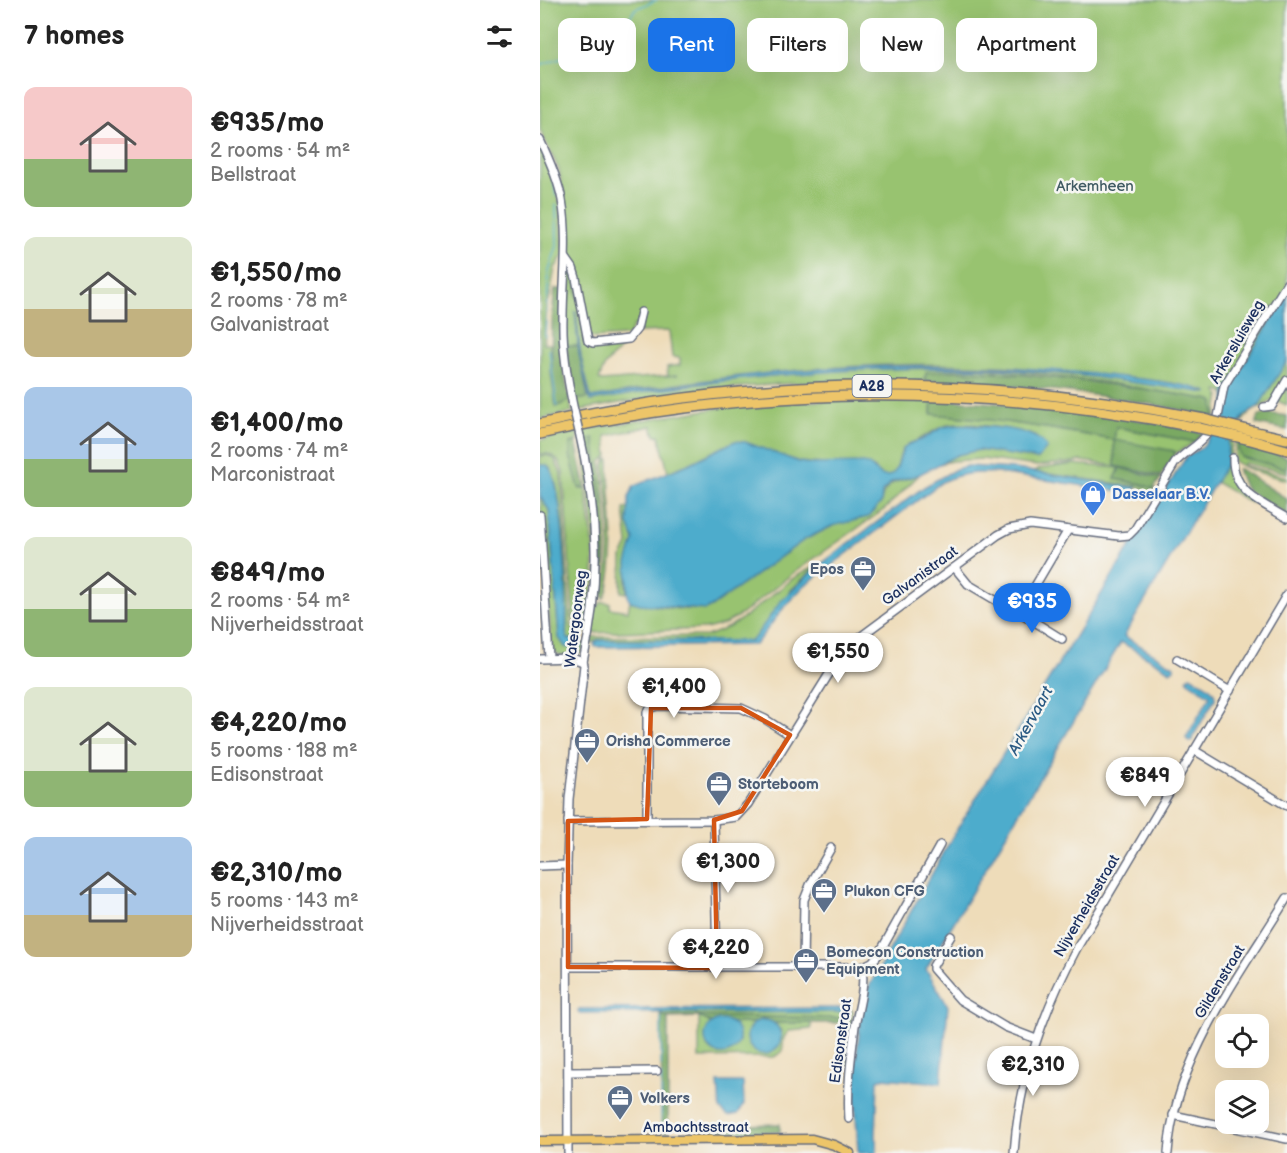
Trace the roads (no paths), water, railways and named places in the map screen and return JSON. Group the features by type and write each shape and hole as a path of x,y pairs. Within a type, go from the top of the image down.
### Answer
{"highway":[{"name":"A28","path":"540,424 612,410 710,396 820,387 945,387 1089,399 1250,435 1287,439"},
{"name":"A28","path":"540,434 706,404 881,394 957,397 1083,408 1201,423"},
{"name":"A28","path":"1250,435 1287,450"}],"main road":[{"name":"Ambachtsstraat","path":"540,1141 812,1139 834,1145 850,1153"}],"street":[{"name":"Watergoorweg","path":"540,140 554,170 562,200 566,258 563,336 568,384 593,507 596,551 594,599 583,662 568,821 568,1153"},
{"path":"566,258 576,278 588,341 593,343 629,339 637,328 641,312"},
{"name":"Arkersluisweg","path":"1218,417 1224,386 1287,283"},
{"path":"1264,407 1272,406 1287,380"},
{"name":"Galvanistraat","path":"568,821 714,820 736,817 847,649 860,637 1009,530 1030,525 1119,536 1129,535 1176,463 1183,455 1199,445 1207,434"},
{"path":"1233,458 1233,472 1242,488 1249,495 1287,518"},
{"path":"540,515 549,658"},
{"path":"1014,609 1025,603 1068,530"},
{"path":"955,568 968,584 1062,639"},
{"name":"Nijverheidsstraat","path":"1014,1153 1018,1111 1036,1039 1053,996 1077,948 1287,594"},
{"path":"540,659 572,658 583,662"},
{"path":"1177,659 1230,691"},
{"path":"647,819 647,712 651,708 658,706 741,708 765,719 790,735"},
{"path":"1194,750 1287,806"},
{"path":"714,820 717,968"},
{"path":"568,968 862,967 872,962 879,954 940,845"},
{"path":"803,967 804,900 831,848"},
{"path":"540,866 567,866"},
{"name":"Gildenstraat","path":"1168,1153 1173,1115 1183,1081 1208,1028 1287,898"},
{"path":"951,936 933,969 960,1000 1005,1027 1036,1039"},
{"name":"Edisonstraat","path":"849,1119 849,1077 860,996 865,983 862,967"},
{"path":"569,1072 657,1071"},
{"path":"1173,1115 1287,1139"}],"water":[{"name":"Arkervaart","path":"1287,295 1287,361 1259,406 1244,416 1228,439 1227,463 1124,636 1174,666 1174,669 1171,671 1121,642 926,969 948,1006 941,1083 882,1078 878,1080 877,1153 858,1153 854,1078 862,1006 868,988 956,831 1133,542 1186,457 1203,447 1221,418 1224,412 1226,389"},
{"path":"575,311 581,358 591,398 771,373 897,366 980,366 1064,371 1159,381 1188,386 1208,393 1080,375 993,368 922,368 769,376 689,385 590,401 579,354"},
{"path":"962,425 996,427 1021,432 1032,435 1047,448 1038,459 979,450 957,455 918,475 892,482 882,492 881,503 868,517 832,526 804,540 705,610 640,604 628,598 627,563 634,540 628,523 629,497 634,486 691,463 735,441 745,442 799,462 864,463 881,475 887,476 895,472 903,449 908,445 941,428"},
{"path":"540,465 547,465 553,475 557,494 564,545 566,634 568,639 581,641 581,647 578,649 565,647 559,638 549,510 540,496"},
{"path":"968,466 1015,469 1137,488 1133,493 997,473 976,473 955,477 942,482 804,586 785,606 755,645 596,647 594,645 597,640 751,641 781,601 817,567 924,487 956,469"},
{"path":"1190,676 1210,688 1215,699 1192,741 1189,742 1186,738 1210,696 1188,681"},
{"path":"850,1008 850,1012 579,1013 578,1011 579,1009"},
{"path":"722,1020 734,1025 739,1037 734,1049 722,1054 710,1049 705,1037 710,1025"},
{"path":"764,1020 776,1025 781,1037 776,1049 764,1054 752,1049 747,1037 752,1025"},
{"path":"718,1082 743,1082 744,1104 738,1114 728,1116 720,1109"}],"waterway":[{"path":"540,65 611,40 635,9 657,0"},
{"path":"554,182 556,196"},
{"path":"545,336 549,271 557,246 556,205"},
{"path":"549,349 557,406"},
{"path":"661,1017 661,1066"},
{"path":"661,1075 661,1130"}],"place":[{"name":"Dasselaar B.V.","path":"1093,517"},
{"name":"Epos","path":"863,592"},
{"name":"Orisha Commerce","path":"587,764"},
{"name":"Storteboom","path":"719,807"},
{"name":"Plukon CFG","path":"824,914"},
{"name":"Bomecon Construction Equipment","path":"806,984"},
{"name":"Volkers","path":"620,1121"}],"park label":[{"name":"Arkemheen","path":"1095,186"}]}
